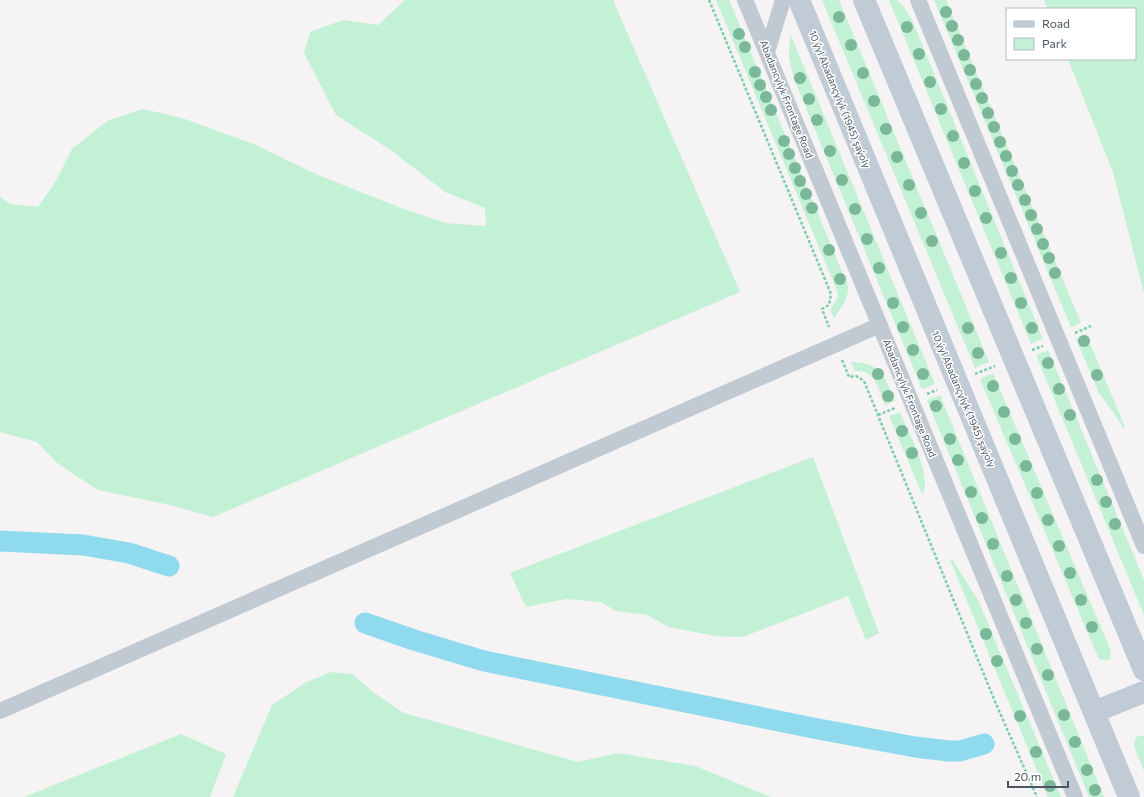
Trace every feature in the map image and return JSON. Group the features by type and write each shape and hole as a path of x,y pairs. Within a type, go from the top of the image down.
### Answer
{"main road":[{"name":"10 ýyl Abadançylyk (1945) şaýoly","path":"799,0 1129,797"},
{"path":"864,0 1144,670"},
{"path":"1094,712 1144,692"}],"street":[{"name":"Abadancylyk Frontage Road","path":"745,0 912,401 988,591 1075,797"},
{"path":"767,52 783,0"},
{"path":"918,0 1144,546"},
{"path":"0,711 880,325"}],"path":[{"path":"709,0 831,294 829,305 822,310 849,377 856,376 864,381 996,704 1037,797"},
{"path":"878,415 1091,326"}],"green space":[{"path":"405,0 613,0 740,292 213,517 170,505 98,490 57,463 37,442 0,432 0,197 11,204 38,207 56,181 72,149 107,121 143,109 182,118 256,145 318,175 401,208 446,223 486,226 485,208 445,192 392,151 336,115 304,53 310,32 343,20 378,25"},
{"path":"716,0 729,0 848,286 846,299 834,318 830,310 838,297 836,288"},
{"path":"822,0 839,0 989,362 975,368"},
{"path":"889,0 897,0 904,7 912,20 1043,339 1031,344"},
{"path":"934,0 946,0 1081,323 1071,327"},
{"path":"1044,0 1144,0 1144,293 1113,172 1068,60 1136,60 1136,8 1048,8"},
{"path":"790,33 935,384 922,389 794,79 789,58"},
{"path":"1086,334 1125,427 1123,428 1099,393 1076,339"},
{"path":"1048,350 1144,580 1144,615 1036,355"},
{"path":"851,362 869,365 875,368 885,379 895,401 885,405 878,387 872,377 862,371 855,371"},
{"path":"993,373 1111,651 1110,660 1101,660 1098,657 980,379"},
{"path":"940,395 1104,797 1089,797 927,400"},
{"path":"900,412 913,440 924,473 925,483 924,492 922,494 889,416"},
{"path":"813,457 879,633 866,640 848,596 743,637 715,636 669,627 647,615 616,611 601,602 566,599 526,607 510,573"},
{"path":"952,559 978,600 1061,797 1048,797 950,560"},
{"path":"331,672 352,674 373,692 404,713 578,762 618,753 695,766 771,797 233,797 272,705 305,683"},
{"path":"181,734 226,754 210,797 24,797"},
{"path":"1144,736 1144,771 1134,746 1136,737"}],"waterway":[{"path":"0,541 83,545 129,553 169,566"},
{"path":"365,623 414,640 484,661 813,728 915,747 949,751 960,751 984,744"}]}
